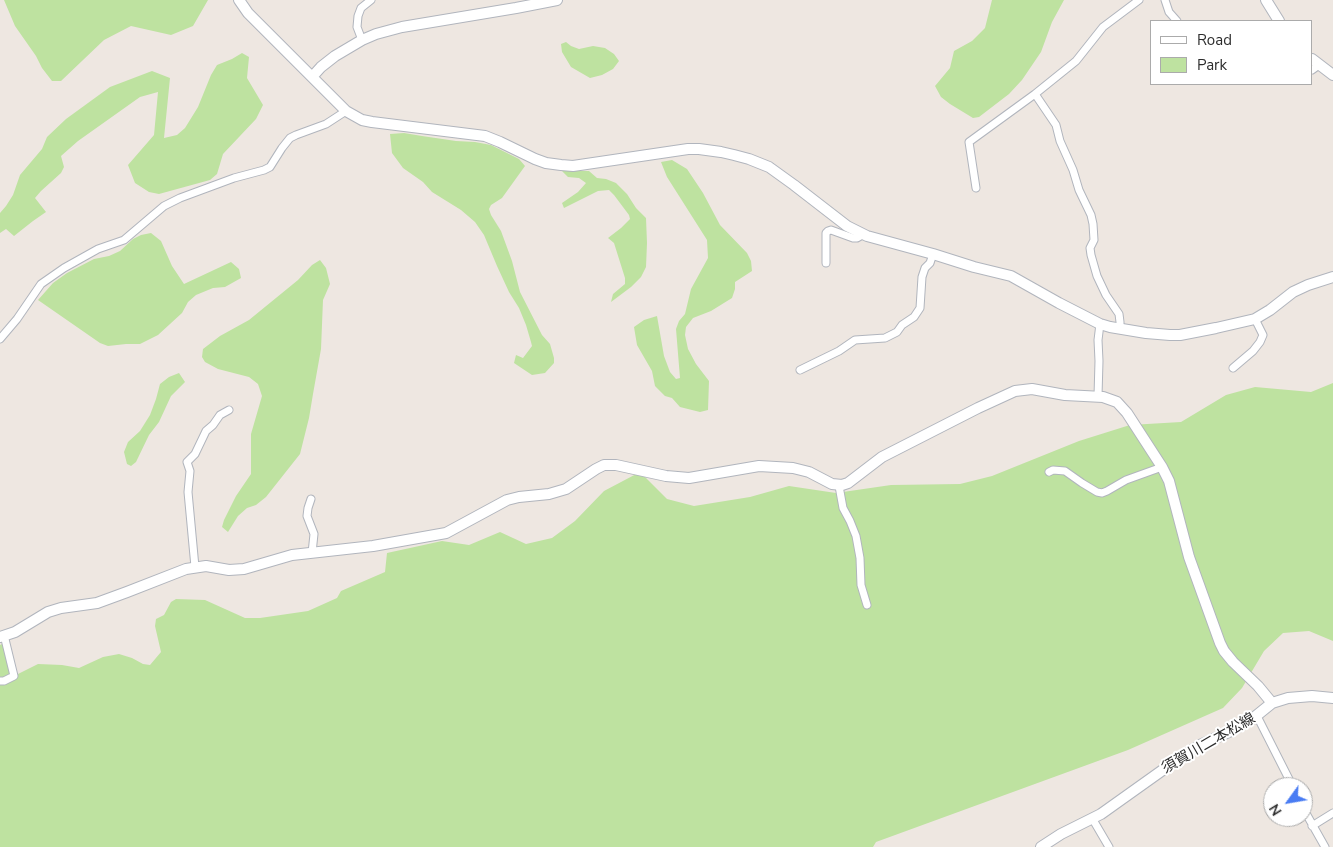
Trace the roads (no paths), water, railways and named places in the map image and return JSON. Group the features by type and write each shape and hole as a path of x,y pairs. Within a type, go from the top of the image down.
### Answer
{"street":[{"path":"239,0 248,13 346,111 362,120 485,136 546,163 561,165 573,166 688,148 699,148 749,159 768,168 794,185 847,226 864,234 974,267 1011,276 1100,324 1146,333 1180,335 1216,328 1255,319 1294,292 1308,285 1333,278"},
{"path":"362,40 357,27 361,8 363,3 371,0"},
{"path":"312,77 328,61 362,40 402,27 557,0"},
{"path":"976,188 969,142 1076,62 1103,27 1139,0"},
{"path":"1165,0 1169,12 1176,20"},
{"path":"1266,0 1278,20"},
{"path":"1314,65 1333,75"},
{"path":"1035,94 1056,126 1079,190 1091,214 1094,240 1090,248 1096,276 1119,314 1120,328"},
{"path":"0,339 17,319 41,284 64,268 98,249 124,240 164,206 180,198 270,167 290,138 326,124 346,111"},
{"path":"826,263 826,236 828,231 831,230 853,238 864,234"},
{"path":"800,370 839,351 855,340 885,338 897,332 902,325 914,317 920,308 922,277 933,254"},
{"path":"1233,368 1260,342 1262,335 1255,319"},
{"path":"1098,396 1098,340 1100,324"},
{"path":"0,680 4,681 14,676 2,636 15,632 48,612 92,604 128,592 178,571 206,566 229,570 244,569 292,555 373,546 446,533 507,500 549,494 566,489 604,465 616,465 666,476 689,478 760,466 793,468 808,472 839,486 848,483 882,457 978,408 1015,392 1032,389 1065,395 1098,396 1113,400 1121,407 1162,467 1169,481 1189,557 1224,651 1272,703"},
{"path":"195,567 188,492 190,471 187,462 195,454 206,431 220,415 229,410"},
{"path":"1049,472 1053,470 1065,471 1097,492 1102,492 1126,480 1162,467"},
{"path":"839,486 843,508 856,536 860,558 861,585 868,605"},
{"path":"311,499 307,516 314,534 312,553"},
{"name":"須賀川二本松線","path":"1041,847 1061,834 1101,814 1200,745 1231,731 1257,716 1272,703 1288,698 1312,696 1333,698"},
{"path":"1257,716 1288,777"},
{"path":"1313,825 1333,813"},
{"path":"1092,818 1109,847"},
{"path":"1313,827 1324,847"}]}
